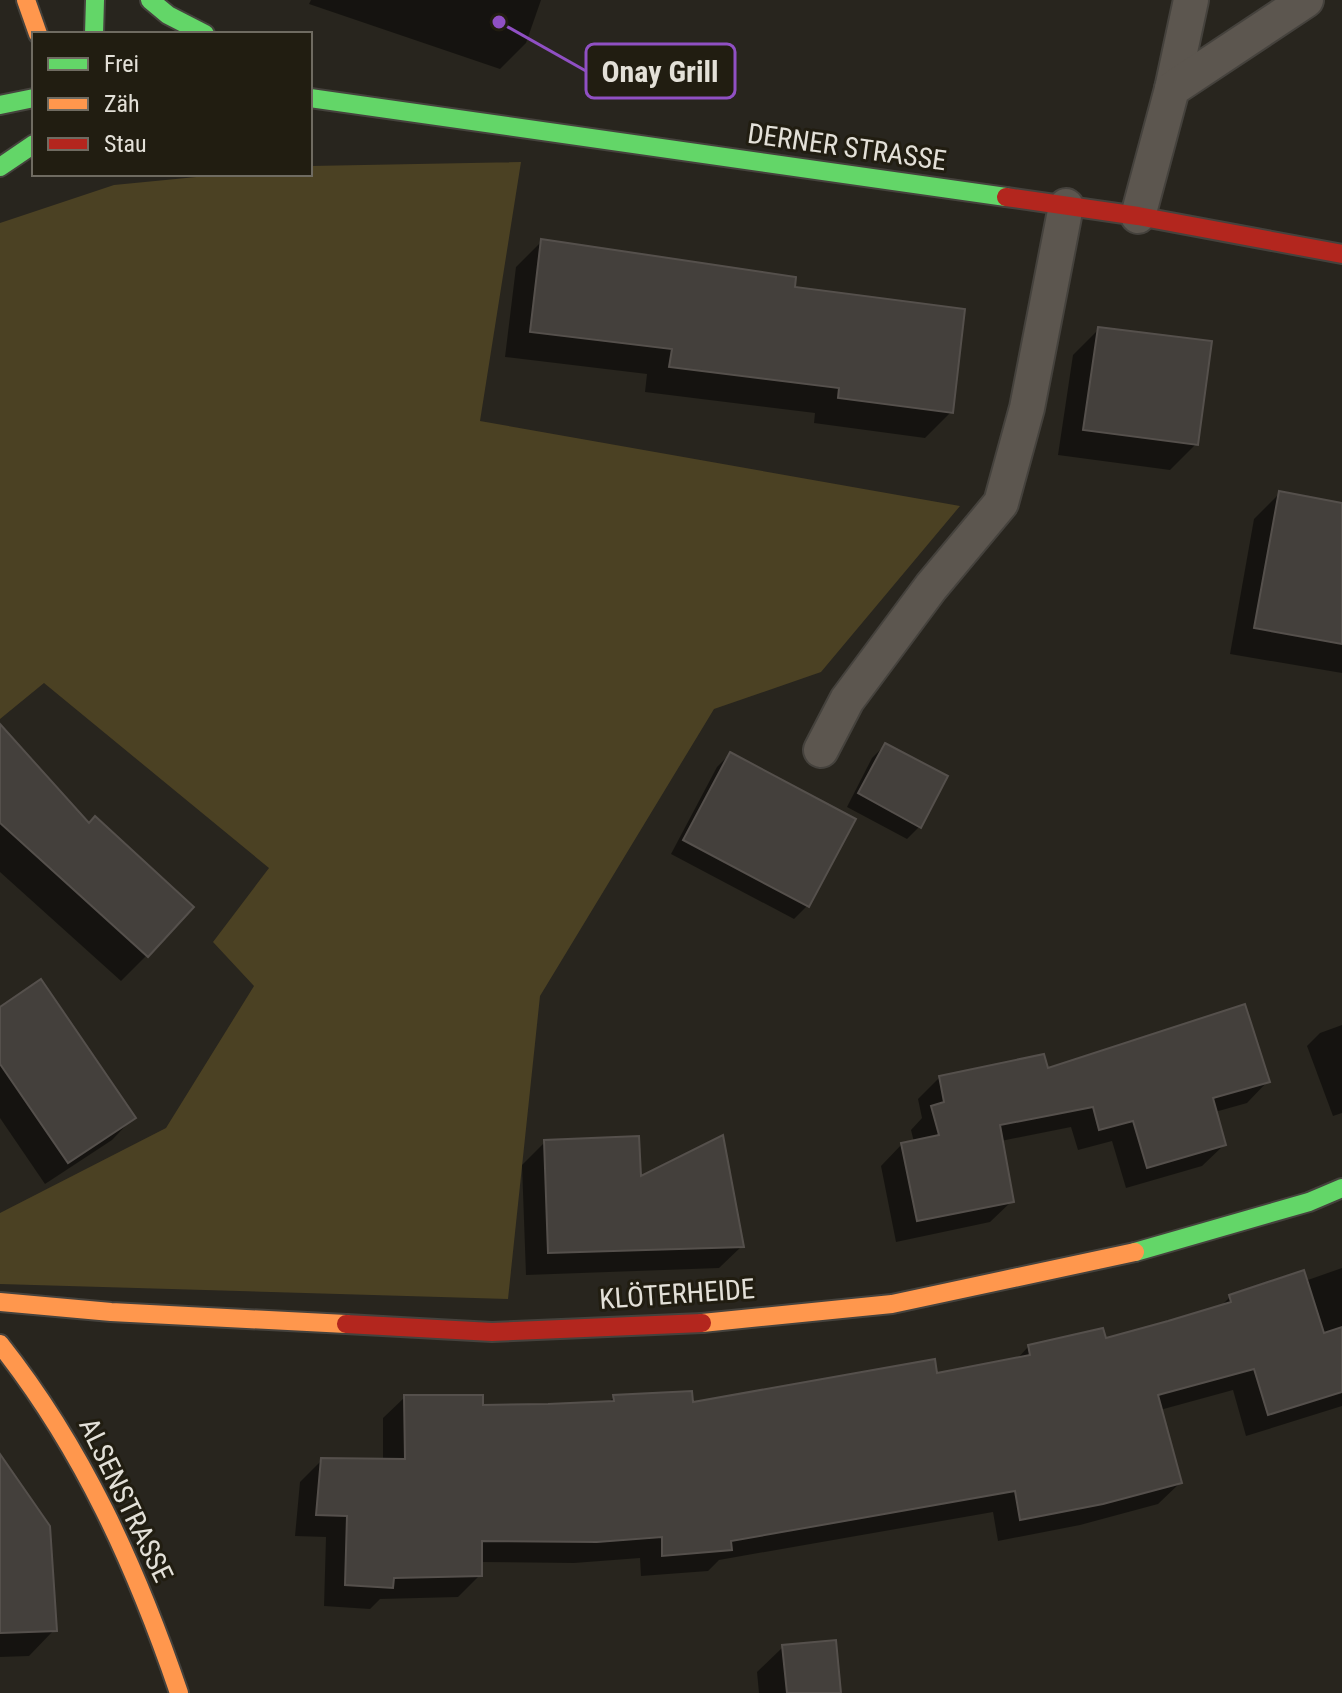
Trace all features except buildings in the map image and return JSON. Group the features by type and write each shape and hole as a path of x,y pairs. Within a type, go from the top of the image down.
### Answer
{"street":[{"path":"26,0 37,32"},
{"path":"94,32 95,0"},
{"path":"150,0 168,15 201,32"},
{"name":"DERNER STRASSE","path":"312,89 342,104"},
{"path":"0,105 32,98"},
{"name":"DERNER STRASSE","path":"312,98 1138,216 1342,254"},
{"name":"DERNER STRASSE","path":"312,109 342,104"},
{"path":"0,167 32,148"},
{"name":"KLÖTERHEIDE","path":"0,1302 111,1312 492,1332 693,1324 892,1304 1086,1265 1309,1202 1342,1188"},
{"name":"ALSENSTRASSE","path":"0,1344 52,1413 96,1491 137,1578 179,1693"}],"lane":[{"path":"1138,216 1172,89 1191,0"},
{"path":"1172,89 1306,0"},
{"path":"821,750 847,700 931,587 1001,503 1027,408 1066,206"}],"shaded area":[{"path":"521,162 480,421 960,506 821,672 714,709 540,996 508,1299 0,1284 0,1213 166,1128 254,986 213,942 269,868 44,683 0,719 0,223 114,185 206,176 312,176 312,166"}],"traffic: fast":[{"path":"94,32 95,0"},
{"path":"150,0 168,15 201,32"},
{"path":"0,105 32,98"},
{"path":"312,98 1006,197"},
{"path":"0,167 32,145"},
{"path":"1135,1252 1309,1202 1342,1188"}],"traffic: slow":[{"path":"26,0 37,32"},
{"path":"702,1323 892,1304 1135,1252"},
{"path":"0,1302 111,1312 346,1324"},
{"path":"0,1344 30,1384 82,1467 145,1600 179,1693"}],"traffic: jam":[{"path":"1006,197 1138,216 1342,254"},
{"path":"346,1324 492,1332 702,1323"}],"place":[{"name":"Onay Grill","path":"499,22"}]}
